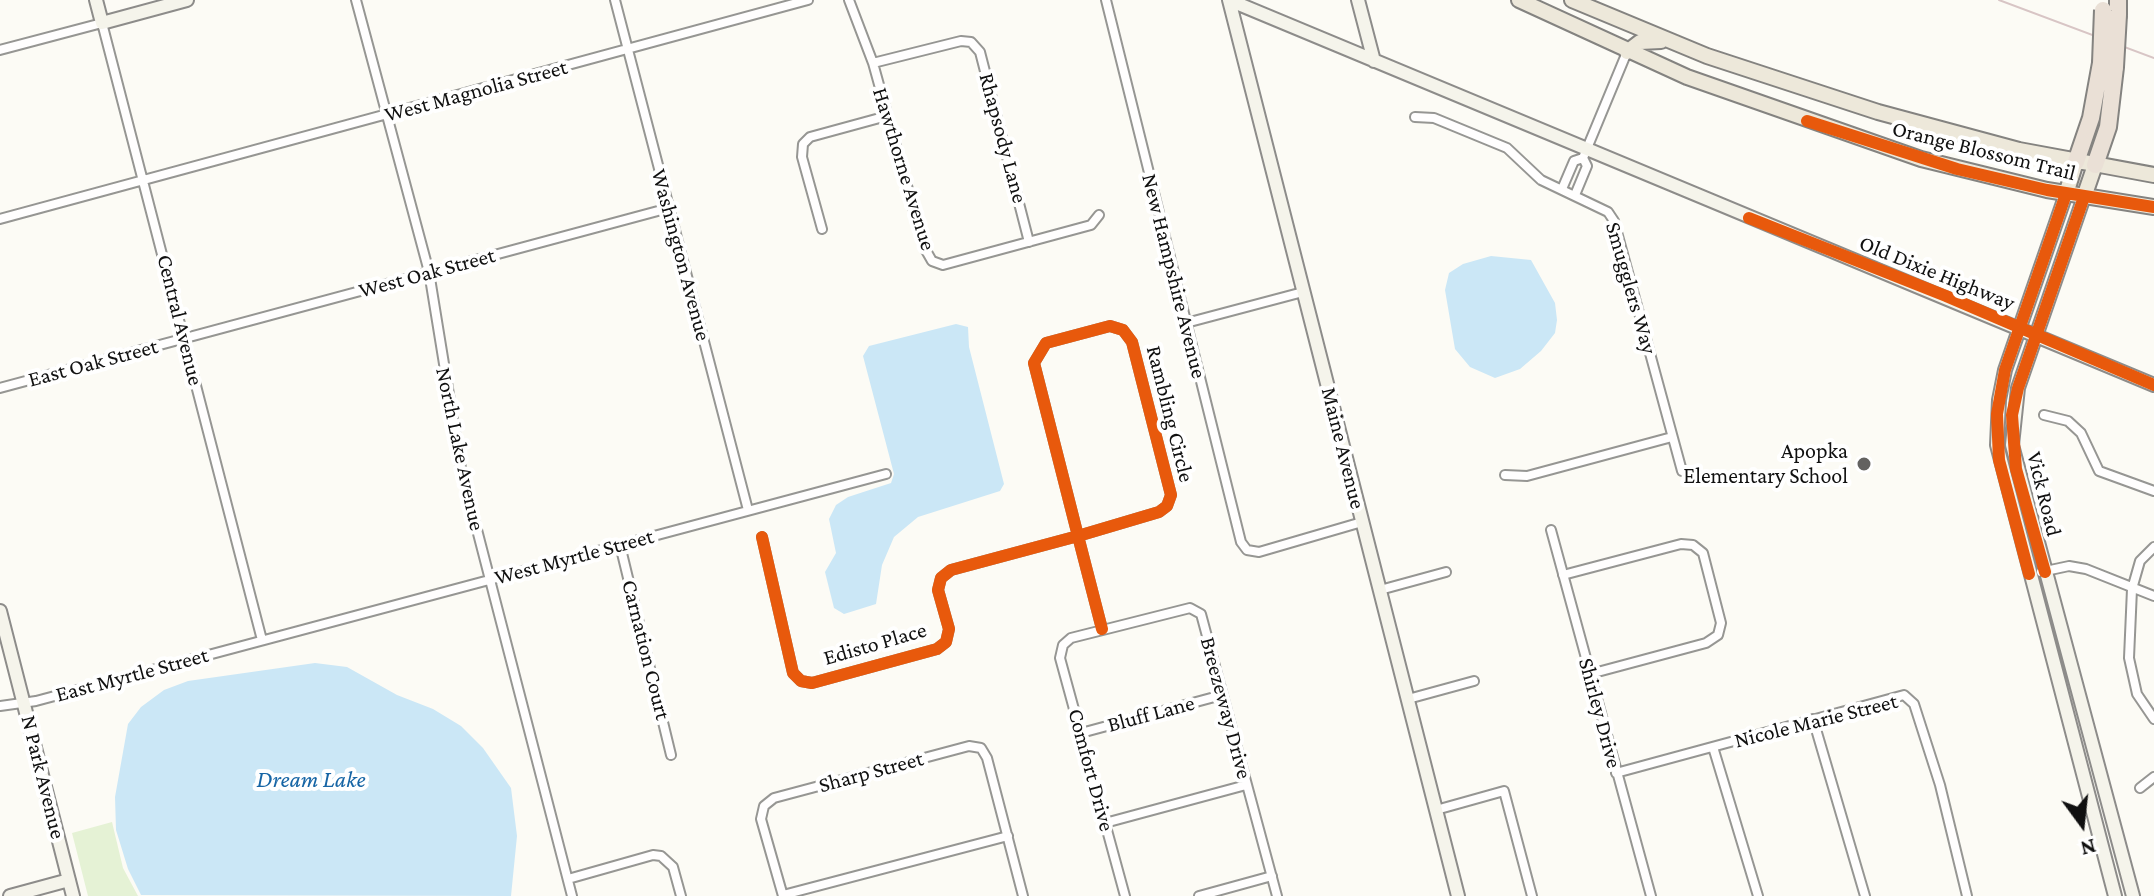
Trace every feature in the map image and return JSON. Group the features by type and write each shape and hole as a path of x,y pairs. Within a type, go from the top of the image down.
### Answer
{"highway":[{"path":"2095,165 2108,127 2111,6"},
{"path":"2076,162 2108,65"}],"main road":[{"name":"Orange Blossom Trail","path":"1519,0 1627,52 1739,97 1921,159 2066,194 2154,207"},
{"name":"Orange Blossom Trail","path":"1572,0 1749,72 1891,116 2076,162 2154,175"},
{"path":"1586,33 1606,34 1626,24"},
{"path":"1627,52 1640,42 1670,42"},
{"path":"2066,194 2076,162"},
{"path":"2084,197 2095,165"}],"street":[{"name":"Central Avenue","path":"96,0 262,640"},
{"path":"0,50 187,0"},
{"name":"North Lake Avenue","path":"356,0 429,272 461,468 572,896"},
{"name":"Washington Avenue","path":"615,0 748,510"},
{"name":"West Magnolia Street","path":"0,219 627,52 808,0"},
{"name":"Hawthorne Avenue","path":"849,0 873,63 924,247 932,261 943,265 1091,225 1099,215"},
{"name":"New Hampshire Avenue","path":"1106,0 1241,542 1247,550 1259,552 1362,522"},
{"name":"Old Dixie Highway","path":"1229,0 1585,154 2020,327 2154,385"},
{"name":"Maine Avenue","path":"1229,0 1458,896"},
{"path":"1358,0 1374,61"},
{"name":"Rhapsody Lane","path":"873,63 961,41 971,42 980,52 1029,242"},
{"path":"1575,195 1587,166 1585,154 1627,52"},
{"path":"822,229 802,157 803,144 810,137 887,116"},
{"name":"Smugglers Way","path":"1415,117 1434,118 1507,148 1541,180 1603,207 1614,221 1682,471"},
{"path":"1562,189 1574,161 1585,154"},
{"path":"1569,171 1582,176"},
{"name":"Vick Road","path":"2066,194 2002,384 1997,429 2002,474 2115,896"},
{"name":"Vick Road","path":"2084,197 2015,401 2012,445 2133,896"},
{"name":"West Oak Street","path":"185,338 669,208"},
{"path":"1186,323 1303,292"},
{"name":"Rambling Circle","path":"1078,536 1159,512 1167,506 1171,495 1132,342 1123,330 1110,326 1046,343 1034,363 1078,536 1102,629"},
{"name":"East Oak Street","path":"0,388 185,338"},
{"path":"2044,415 2068,421 2081,433 2099,471 2110,479 2154,491"},
{"path":"1505,475 1527,476 1672,437"},
{"name":"West Myrtle Street","path":"262,640 886,474"},
{"name":"Shirley Drive","path":"1551,530 1651,896"},
{"name":"Edisto Place","path":"762,537 793,673 801,681 812,683 937,649 946,642 949,629 938,590 941,578 951,570 1078,536"},
{"path":"1563,575 1681,544 1693,545 1703,553 1721,623 1718,635 1706,643 1590,674"},
{"name":"Carnation Court","path":"620,545 671,755"},
{"path":"2154,547 2140,561 2132,589 2131,675 2137,694 2154,719"},
{"path":"2029,574 2069,566 2086,569 2154,596"},
{"path":"1380,590 1446,572"},
{"name":"Breezeway Drive","path":"1063,645 1071,638 1102,629 1194,608 1201,614 1277,896"},
{"name":"N Park Avenue","path":"0,611 73,896"},
{"name":"East Myrtle Street","path":"0,706 262,640"},
{"name":"Comfort Drive","path":"1063,645 1060,658 1125,896"},
{"path":"1408,699 1474,681"},
{"name":"Bluff Lane","path":"1081,733 1222,695"},
{"name":"Nicole Marie Street","path":"1616,773 1904,695 1914,704 1956,842 1967,896"},
{"path":"1813,719 1865,896"},
{"name":"Sharp Street","path":"783,896 761,819 764,806 774,798 969,746 981,748 987,758 1008,836"},
{"path":"1713,747 1758,896"},
{"path":"2140,788 2154,777"},
{"path":"1105,823 1246,785"},
{"path":"1436,810 1504,791 1532,896"},
{"path":"783,896 1008,836 1023,896"},
{"path":"568,879 653,855 666,859 673,867 681,896"},
{"path":"1199,896 1272,876"},
{"path":"10,896 69,880"}],"green space":[{"path":"112,822 123,868 138,896 88,896 72,833"}],"water":[{"path":"1491,256 1531,260 1555,303 1557,320 1555,333 1541,351 1520,369 1495,378 1470,367 1455,349 1445,290 1449,273 1463,264"},
{"path":"956,324 968,327 969,347 1004,484 1000,491 918,517 894,537 882,565 876,604 844,614 834,608 825,572 836,553 829,519 836,505 848,497 891,483 894,474 863,356 869,346"},
{"name":"Dream Lake","path":"315,663 347,667 397,695 433,709 461,726 483,748 511,788 517,836 511,896 141,895 128,869 116,830 115,797 128,724 141,707 164,690 188,681"}],"railway":[{"path":"1999,0 2154,58"}],"cycle path":[{"path":"1807,121 1957,169 2047,190 2154,207"},
{"path":"2029,574 1999,460 1997,414 2005,370 2066,194"},
{"path":"2045,572 2016,469 2012,415 2018,388 2084,197"},
{"path":"1749,218 1946,296 2154,385"},
{"path":"762,537 793,673 801,681 812,683 937,649 946,642 949,629 938,590 941,578 951,570 1078,536 1159,512 1167,506 1171,495 1132,342 1123,330 1110,326 1046,343 1034,363 1078,536 1102,629"}],"place":[{"name":"Apopka Elementary School","path":"1864,464"}]}
